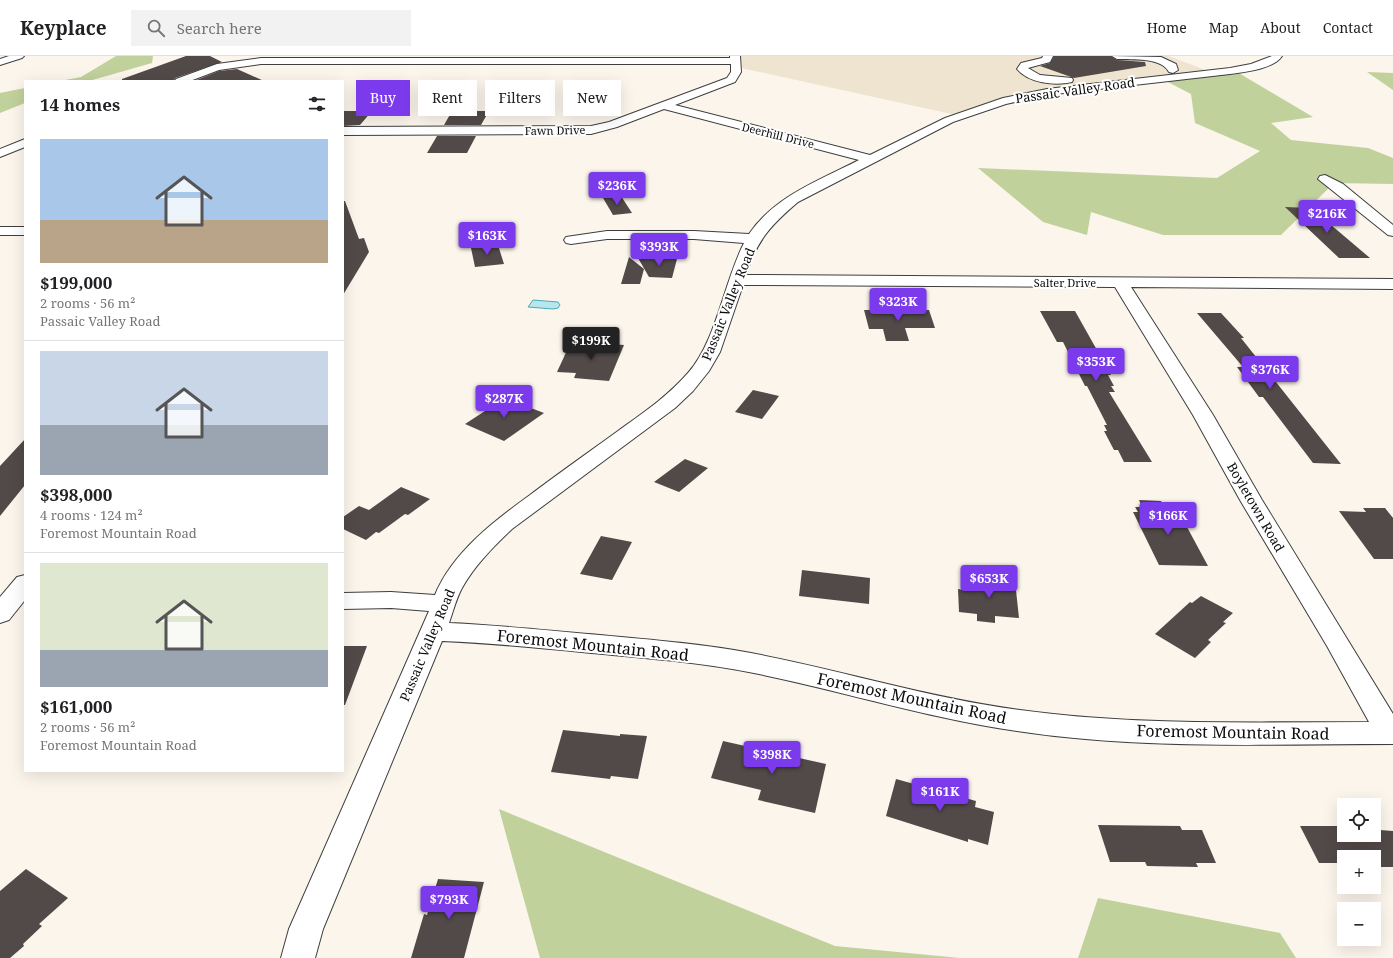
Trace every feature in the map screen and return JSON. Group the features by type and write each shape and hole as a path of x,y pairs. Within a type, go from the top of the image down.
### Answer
{"street":[{"path":"0,62 19,56"},
{"path":"1048,56 1046,60 1025,65 1022,69 1028,75 1049,79 1082,79 1142,71 1173,70 1188,76"},
{"path":"1117,56 1161,60 1172,66 1173,70"},
{"name":"Passaic Valley Road","path":"298,958 306,929 433,632 450,588 468,560 504,524 668,404 688,386 703,367 712,349 745,256 754,239 777,212 793,199 869,159 949,120 1003,101 1048,92 1253,67 1271,61 1277,56"},
{"path":"183,80 217,67 261,61 736,58"},
{"name":"Fawn Drive","path":"344,131 583,131 613,125 731,80 736,76 736,58"},
{"path":"1125,74 1140,81"},
{"name":"Deerhill Drive","path":"664,106 869,159"},
{"path":"0,153 24,143"},
{"path":"1325,179 1338,187 1393,232"},
{"path":"0,231 24,231"},
{"path":"571,240 607,235 694,235 754,239"},
{"name":"Salter Drive","path":"737,280 1393,284"},
{"name":"Boyletown Road","path":"1120,282 1203,414 1251,500 1391,733"},
{"path":"8,607 24,584"},
{"path":"344,601 391,600 443,604"},
{"name":"Foremost Mountain Road","path":"433,632 480,633 660,649 728,659 919,702 1017,721 1081,729 1164,732 1391,733"}],"shaded area":[{"path":"732,56 1169,56 1213,73 1039,92 956,115 732,66"}],"green space":[{"path":"116,56 153,56 152,63 92,80 65,80 81,77"},
{"path":"1232,69 1313,117 1271,123 1291,140 1368,148 1393,158 1393,184 1334,183 1281,235 1163,235 1091,212 1087,235 1043,222 978,168 1217,178 1260,151 1195,123 1191,94 1162,79"},
{"path":"1367,72 1393,73 1393,90"},
{"path":"24,88 24,103 0,113 0,93"},
{"path":"499,809 835,946 960,958 540,958"},
{"path":"1098,898 1280,933 1296,958 1078,958"}],"water":[{"path":"533,300 558,302 560,305 558,308 553,309 528,307"}],"building":[{"path":"186,56 210,56 222,62 175,78 174,80 122,79"},
{"path":"1054,56 1111,56 1117,60 1145,62 1146,66 1074,78 1040,66 1050,63"},
{"path":"237,69 262,80 196,80 219,71"},
{"path":"344,111 356,111 356,116 368,116 360,125 344,126"},
{"path":"477,111 485,111 486,116 481,125 444,125 449,116 477,116"},
{"path":"437,136 476,136 467,153 427,153"},
{"path":"621,196 632,213 613,215 603,198"},
{"path":"344,201 359,239 364,238 369,252 344,293"},
{"path":"1285,207 1311,208 1370,258 1339,258"},
{"path":"498,245 504,264 475,267 471,248"},
{"path":"629,257 644,269 640,284 621,284"},
{"path":"638,258 677,259 672,278 649,277"},
{"path":"864,310 929,310 935,328 905,328 909,341 886,341 883,329 869,329"},
{"path":"1040,311 1075,311 1111,375 1108,375 1114,386 1111,386 1115,392 1109,392 1152,462 1124,462 1118,450 1114,450 1104,431 1107,431 1104,425 1107,425 1087,386 1085,386 1063,342 1057,342"},
{"path":"1197,313 1221,313 1244,338 1241,338 1341,464 1313,463 1263,397 1259,397 1237,367 1243,367"},
{"path":"580,342 624,345 609,381 574,378 576,373 557,372 569,346 578,347"},
{"path":"753,390 779,396 762,419 735,412"},
{"path":"505,398 544,413 504,441 465,424"},
{"path":"24,440 24,486 0,516 0,466"},
{"path":"685,459 708,468 679,492 654,482"},
{"path":"401,487 430,499 408,515 405,514 379,533 376,532 366,540 344,529 344,516 359,506 369,510"},
{"path":"1139,500 1161,501 1168,514 1180,514 1208,566 1159,565 1133,512 1138,512 1135,507 1142,507"},
{"path":"1363,508 1385,508 1393,518 1393,559 1374,559 1339,511 1366,512"},
{"path":"601,536 632,542 612,580 580,574"},
{"path":"802,570 870,578 869,604 799,596"},
{"path":"965,576 1015,581 1019,618 995,616 995,623 977,621 977,614 959,612 958,589 965,590"},
{"path":"1201,596 1233,613 1223,622 1226,623 1208,640 1211,642 1195,658 1155,634 1190,602 1192,603"},
{"path":"344,646 367,646 345,705"},
{"path":"563,730 620,736 620,734 647,736 638,779 611,776 610,779 551,772"},
{"path":"723,741 826,764 815,813 758,800 761,790 711,778"},
{"path":"896,779 976,801 975,807 994,812 988,845 968,839 968,842 886,816"},
{"path":"1098,825 1180,826 1182,830 1202,830 1216,863 1196,863 1198,867 1147,866 1145,862 1110,862"},
{"path":"1300,826 1337,826 1337,842 1381,842 1381,830 1393,831 1393,867 1381,867 1381,850 1337,850 1337,863 1319,863"},
{"path":"26,869 68,898 39,924 42,926 23,944 24,946 10,958 0,958 0,891"},
{"path":"438,879 484,882 464,958 411,958 424,914 427,915"}]}
